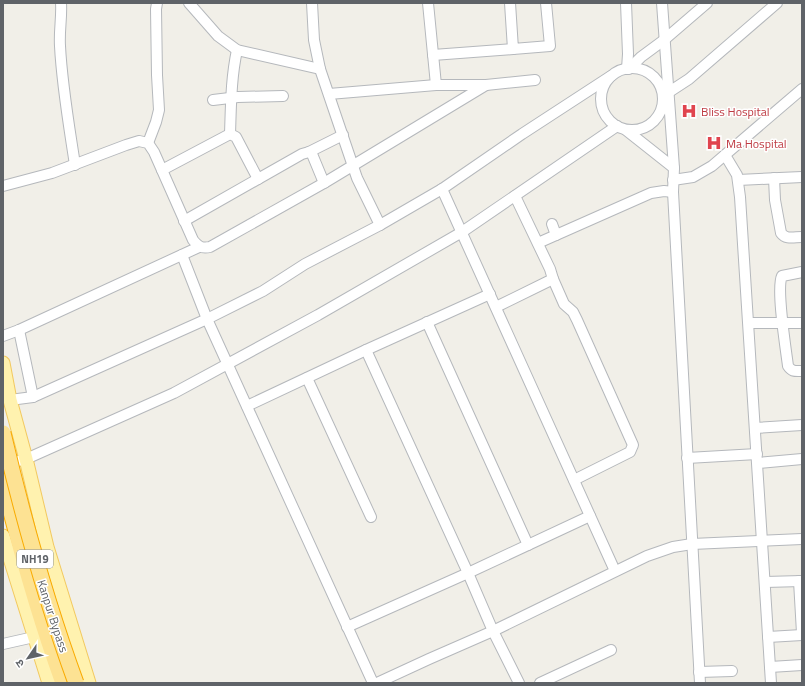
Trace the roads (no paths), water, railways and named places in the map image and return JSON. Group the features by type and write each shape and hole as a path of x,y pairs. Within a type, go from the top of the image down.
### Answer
{"highway":[{"name":"Kanpur Bypass","path":"3,433 29,538 49,605 76,683"},
{"name":"Kanpur Bypass","path":"3,481 16,532 50,647 63,683"}],"main road":[{"path":"3,363 10,400 47,547 89,683"},
{"path":"3,536 8,569 34,637 49,683"}],"street":[{"path":"61,3 61,67 75,165"},
{"path":"148,143 159,110 156,75 157,3"},
{"path":"188,3 218,36 237,50 320,69"},
{"path":"312,3 314,40 320,69 352,165 380,225"},
{"path":"428,3 436,85"},
{"path":"510,3 513,49"},
{"path":"433,55 550,46 546,3"},
{"path":"626,3 628,69"},
{"path":"662,3 665,95 674,168 672,180 700,683"},
{"path":"628,69 707,3"},
{"path":"3,465 26,459 174,392 318,314 462,232 515,196 622,128 637,130 648,126 656,118 665,95 689,78 777,3"},
{"path":"230,134 230,98 234,62 237,50"},
{"path":"10,400 33,397 207,319 263,291 305,264 380,225 442,190 522,134 618,72 628,69 642,70 657,82 661,91 665,95"},
{"path":"611,76 603,89 601,96 605,114 610,121 622,128 674,168"},
{"path":"329,94 436,85 486,85 535,80"},
{"path":"3,336 20,330 199,247 210,247 324,183 486,85"},
{"path":"672,180 693,177 712,166 802,89"},
{"path":"213,100 283,96"},
{"path":"162,170 230,134"},
{"path":"230,134 236,137 258,179"},
{"path":"184,221 258,179 343,136"},
{"path":"3,186 52,173 126,144 139,142 148,143 154,152 193,240 199,247"},
{"path":"309,152 312,154 324,183"},
{"path":"725,155 734,169 738,180 756,428 771,683"},
{"path":"738,180 802,177"},
{"path":"774,178 775,200 781,233 787,238 802,237"},
{"path":"442,190 615,571"},
{"path":"538,243 651,193 664,191 673,192"},
{"path":"515,196 538,243 564,304 573,312 577,320 633,445 630,452 574,480"},
{"path":"552,224 556,235"},
{"path":"182,255 207,319 227,364 373,683"},
{"path":"802,272 780,277 780,294 788,366 791,370 802,371"},
{"path":"496,307 553,279"},
{"path":"247,406 490,294"},
{"path":"427,322 528,545"},
{"path":"749,323 802,323"},
{"path":"20,330 33,397"},
{"path":"366,350 468,572 493,631 519,683"},
{"path":"307,378 372,517"},
{"path":"756,428 802,426"},
{"path":"687,458 802,459"},
{"path":"347,627 590,516"},
{"path":"377,683 493,631 647,556 673,547 692,544 763,542 802,539"},
{"path":"765,582 801,581 802,634 768,637"},
{"path":"3,644 34,637"},
{"path":"540,683 611,650"},
{"path":"770,667 802,665"},
{"path":"699,672 732,671"}],"place":[{"name":"Bliss Hospital","path":"689,111"},
{"name":"Ma Hospital","path":"714,143"}]}
